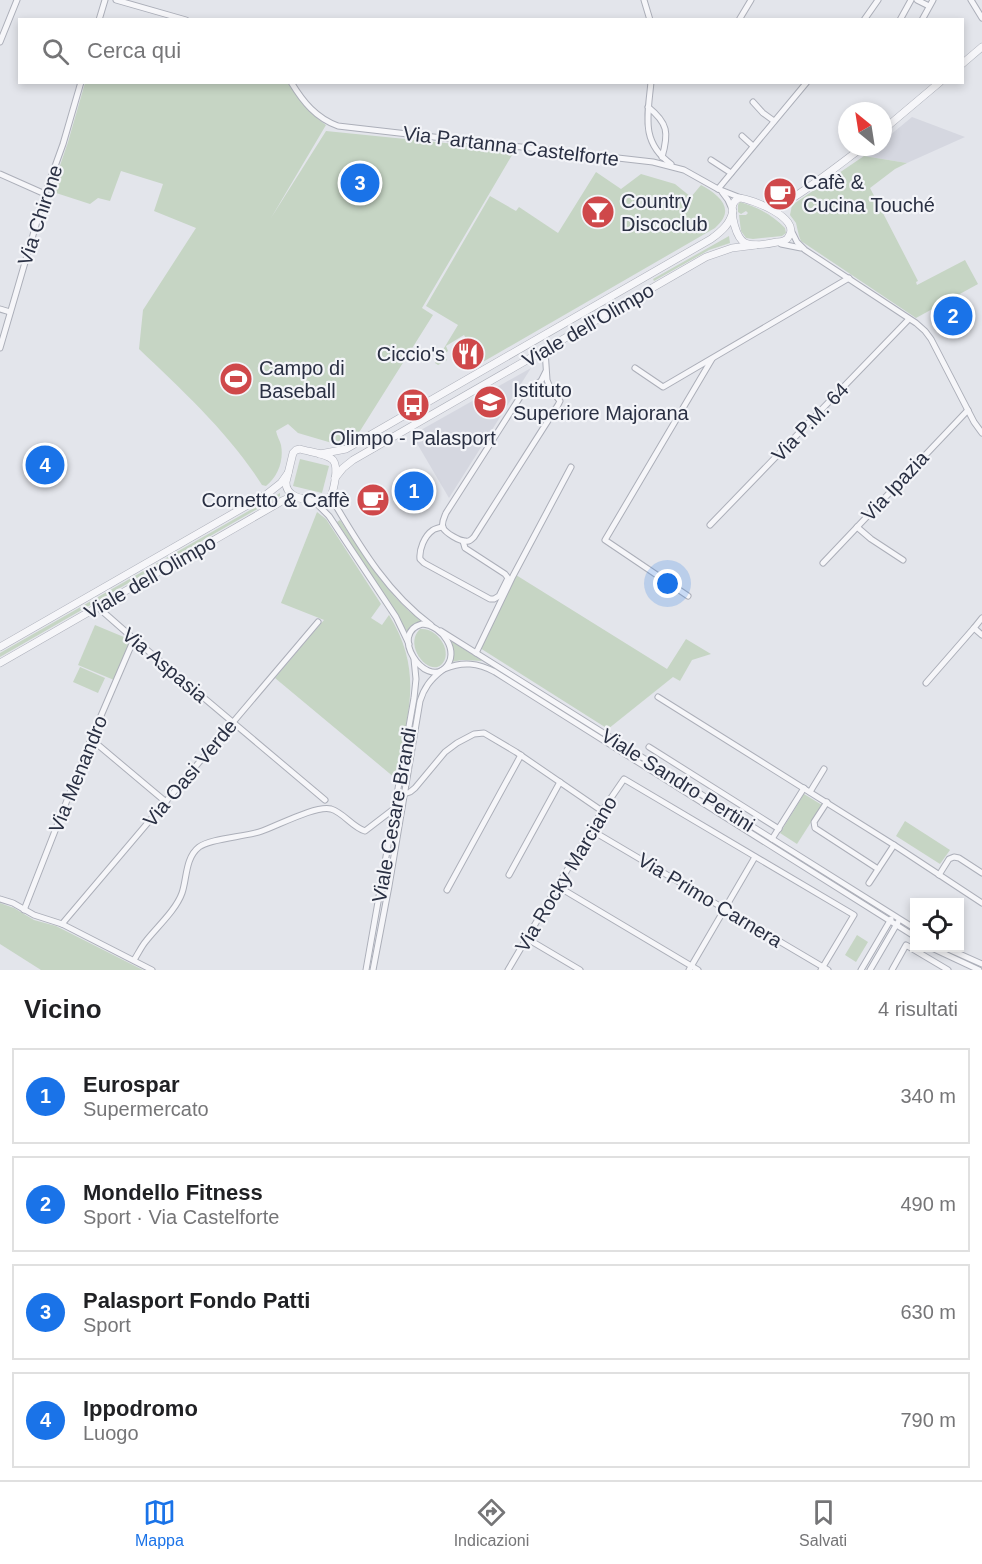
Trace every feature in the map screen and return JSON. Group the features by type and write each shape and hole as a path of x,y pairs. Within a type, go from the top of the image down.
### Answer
{"street":[{"path":"0,42 17,0"},
{"path":"100,18 105,0"},
{"path":"116,0 179,18"},
{"path":"740,18 751,0"},
{"path":"865,18 878,0"},
{"path":"901,18 911,0"},
{"path":"917,0 931,3 923,18"},
{"path":"646,1 650,18"},
{"path":"972,1 982,18"},
{"path":"964,63 982,47"},
{"name":"Via Chirone","path":"0,348 45,194 63,144 80,84"},
{"name":"Via Partanna Castelforte","path":"292,84 314,112 325,121 338,126 646,161 677,168 718,189 743,198"},
{"path":"651,84 647,129 652,143 662,157 677,168"},
{"path":"756,244 746,243 740,239 736,231 733,211 727,198 718,189 803,84"},
{"path":"892,122 938,84"},
{"path":"753,102 774,122"},
{"path":"648,107 655,112 665,127 667,138 662,157"},
{"path":"742,136 753,146"},
{"path":"769,208 777,208 798,195 850,156"},
{"path":"711,160 731,173"},
{"path":"0,174 45,194"},
{"path":"798,195 786,209 787,221 797,242 805,250 921,327 931,339 982,433"},
{"path":"743,198 769,208 787,221"},
{"name":"Viale dell'Olimpo","path":"320,454 346,449 711,239 726,227 735,201 743,198"},
{"path":"772,243 785,240 791,231"},
{"path":"772,243 805,250"},
{"name":"Viale dell'Olimpo","path":"335,478 349,462 713,254 732,248 772,243"},
{"path":"635,368 663,387 849,279"},
{"path":"0,309 10,312"},
{"name":"Via P.M. 64","path":"710,525 909,319"},
{"path":"463,542 474,537 560,401 551,390 547,380 545,350"},
{"path":"688,596 605,540 712,358"},
{"path":"443,527 431,532 419,552 420,559 490,599 498,596 508,578 506,574 465,548 463,542 446,531 442,522 522,394 541,381 546,371"},
{"name":"Via Ipazia","path":"823,563 968,410"},
{"path":"300,449 320,454 332,458 335,462 337,471 330,498 326,502 290,494 285,486 293,453 300,449"},
{"path":"476,653 513,576 571,467"},
{"name":"Viale dell'Olimpo","path":"0,647 267,494 281,483 288,473"},
{"path":"310,500 321,506 329,516 396,617 414,659 428,670 436,672 443,670 450,659 448,641 441,631 399,597 381,576 336,506 333,489"},
{"name":"Viale dell'Olimpo","path":"0,663 282,501 289,498 301,498"},
{"path":"857,527 903,560"},
{"name":"Via Aspasia","path":"99,606 134,639 325,800"},
{"path":"926,683 982,618"},
{"name":"Via Oasi Verde","path":"62,924 318,622"},
{"path":"409,644 410,634 414,628 422,624 431,625"},
{"path":"974,628 982,635"},
{"name":"Viale Sandro Pertini","path":"441,631 772,839 910,932"},
{"name":"Via Menandro","path":"24,910 91,739 134,639"},
{"name":"Viale Cesare Brandi","path":"366,970 414,698 416,679 414,659"},
{"name":"Viale Sandro Pertini","path":"443,670 466,663 480,665 495,672 892,918"},
{"name":"Viale Cesare Brandi","path":"373,970 422,694 429,682 443,670"},
{"path":"658,697 827,802 982,903"},
{"path":"134,960 144,942 182,894 188,863 198,847 259,832 315,810 330,808 357,829 365,831 395,808 404,794 415,788 445,752 474,734 484,733 521,755 602,811"},
{"path":"91,739 166,802"},
{"path":"649,747 779,829"},
{"path":"447,890 521,755"},
{"path":"772,839 824,770"},
{"name":"Via Rocky Marciano","path":"508,970 624,778 755,857"},
{"path":"509,875 560,782"},
{"path":"827,802 814,822 814,828 878,869"},
{"name":"Via Primo Carnera","path":"591,830 824,969"},
{"path":"869,883 894,845"},
{"path":"690,968 755,857 854,915 824,969"},
{"path":"939,875 949,859 954,857 982,873"},
{"path":"557,886 690,968 698,970"},
{"path":"0,899 13,903 40,918 62,924 152,970"},
{"path":"861,970 892,918"},
{"path":"870,970 898,922"},
{"name":"Viale Sandro Pertini","path":"898,922 910,926"},
{"path":"526,938 580,970"},
{"path":"892,970 906,945 948,970"},
{"path":"942,952 980,970"},
{"path":"955,952 982,964"}],"shaded area":[{"path":"912,117 965,137 907,163 864,156 892,156 892,134"},
{"name":"Istituto Superiore Majorana","path":"531,368 449,498 412,435"}],"green space":[{"path":"85,84 289,84 314,116 326,125 271,218 326,131 515,150 422,308 433,315 360,431 340,442 332,443 298,433 288,424 276,431 282,456 274,478 266,486 262,485 220,430 139,349 143,310 196,228 154,211 163,184 121,171 110,201 98,198 90,204 53,192 52,189"},
{"path":"864,156 907,163 870,188 918,281 917,285 965,260 978,284 916,318 801,241 796,223 790,215 792,205"},
{"path":"596,172 621,189 641,174 675,184 691,197 701,185 714,193 723,203 725,215 715,228 481,363 464,335 446,346 448,351 444,354 447,360 438,365 435,363 458,325 426,306 490,196 516,211 519,207 558,233"},
{"path":"740,202 770,215 785,228 786,233 782,236 746,238 741,231 739,215 748,213 738,212"},
{"path":"729,236 730,243 709,250 654,281 653,279"},
{"path":"300,459 329,466 322,493 293,486"},
{"path":"280,493 280,496 0,657 0,653"},
{"path":"317,512 326,519 381,604 371,618 382,625 389,615 407,656 410,695 395,778 275,678 324,620 281,603"},
{"path":"340,520 386,587 421,621 408,633 337,522"},
{"path":"516,575 667,669 686,639 711,654 692,660 680,681 673,677 608,729 480,648"},
{"path":"95,625 131,640 114,680 78,665"},
{"path":"420,629 433,632 442,642 446,654 441,665 430,666 419,657 414,643 415,636"},
{"path":"451,641 482,661 451,662"},
{"path":"80,667 105,678 98,693 73,682"},
{"path":"804,794 822,805 797,844 780,833"},
{"path":"905,821 950,850 940,864 896,836"},
{"path":"0,903 34,920 56,926 143,970 41,970 0,944"},
{"path":"857,935 868,942 856,962 845,955"}],"place":[{"name":"Palasport Fondo Patti","path":"360,183"},
{"name":"Cafè & Cucina Touché","path":"780,194"},
{"name":"Country Discoclub","path":"598,212"},
{"name":"Mondello Fitness","path":"953,316"},
{"name":"Ciccio's","path":"468,354"},
{"name":"Campo di Baseball","path":"236,379"},
{"name":"Istituto Superiore Majorana","path":"490,402"},
{"name":"Olimpo - Palasport","path":"413,405"},
{"name":"Ippodromo","path":"45,465"},
{"name":"Eurospar","path":"414,491"},
{"name":"Cornetto & Caffè","path":"373,500"}]}
